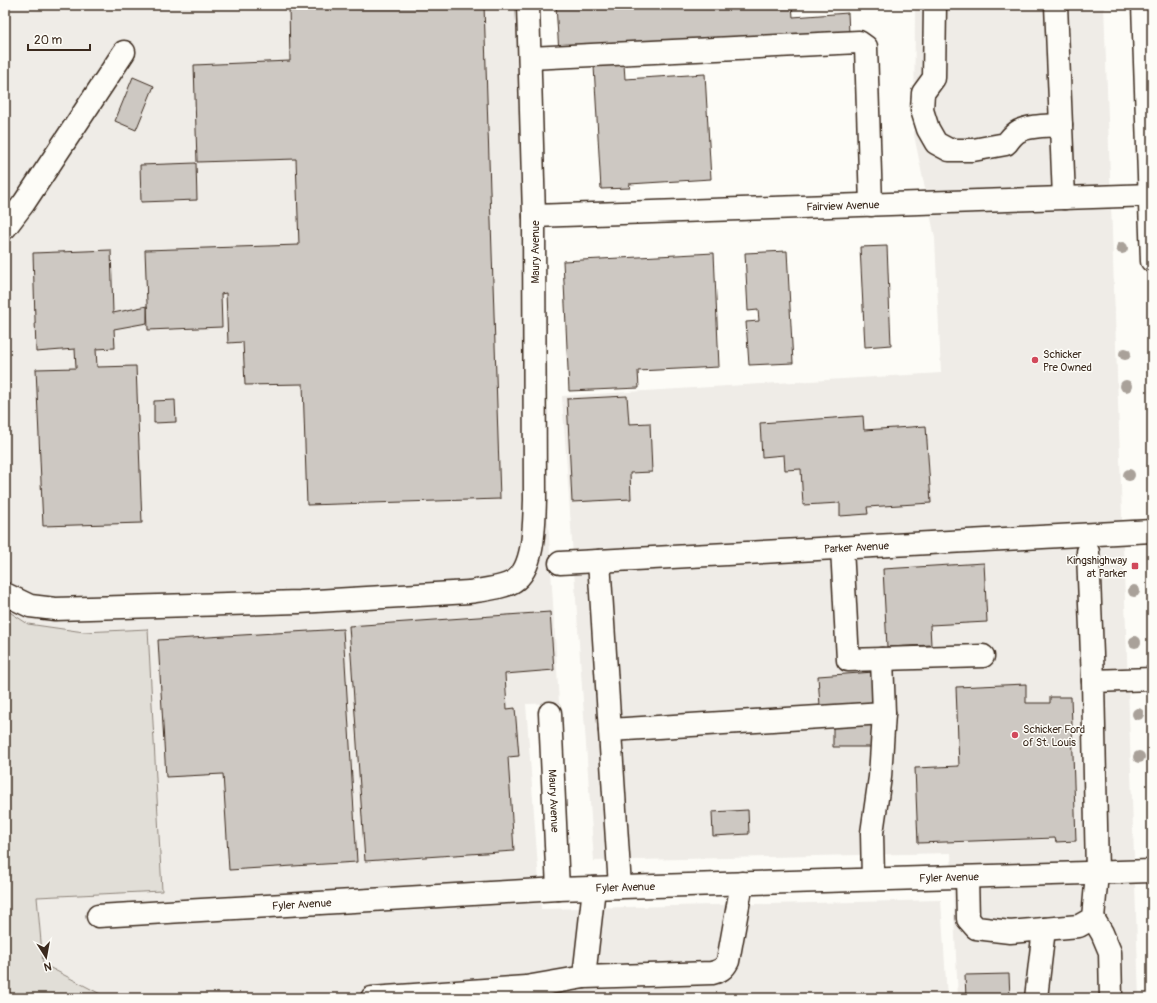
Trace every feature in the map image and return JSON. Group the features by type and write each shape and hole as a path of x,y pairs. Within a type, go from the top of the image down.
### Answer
{"street":[{"name":"Maury Avenue","path":"5,594 30,606 55,609 299,602 469,592 497,588 514,581 524,570 530,554 535,500 534,216 528,5"},
{"path":"935,5 934,78 923,93 922,110 928,129 936,142 949,150 973,150 1006,144 1013,135 1020,130 1032,127 1061,125"},
{"path":"1056,5 1064,198"},
{"path":"1144,5 1149,53 1152,261"},
{"path":"530,58 860,42 866,47 871,205"},
{"path":"5,228 24,203 124,52"},
{"name":"Fairview Avenue","path":"534,216 1151,195"},
{"name":"Parker Avenue","path":"560,563 1152,531"},
{"path":"842,548 848,660 983,656"},
{"path":"1088,552 1097,873 1093,918 1110,952 1111,998"},
{"path":"599,561 620,887"},
{"path":"873,880 872,833 880,777 884,713 882,659"},
{"path":"1092,681 1152,679"},
{"name":"Maury Avenue","path":"550,713 558,889"},
{"path":"610,730 884,713"},
{"name":"Fyler Avenue","path":"98,916 558,889 1152,871"},
{"path":"967,877 968,919 976,928 1010,932 1079,926 1093,918"},
{"path":"372,998 526,987 584,977 712,973 719,971 725,967 728,961 742,883"},
{"path":"584,977 594,888"},
{"path":"1036,998 1044,929"}],"shaded area":[{"path":"5,5 519,5 526,505 547,504 559,703 526,704 541,909 941,900 947,998 108,998 43,964 37,897 162,891 148,629 84,632 28,624 5,609"},
{"path":"915,5 1104,5 1139,998 958,998 951,853 594,861 562,396 941,373 935,238 914,135"},
{"path":"5,609 28,624 84,632 148,629 162,891 37,897 43,964 108,998 5,998"}],"building":[{"path":"289,5 484,5 500,499 307,505 303,384 245,385 243,342 228,343 226,293 221,294 222,327 148,330 145,250 299,245 296,159 197,162 194,65 290,61"},
{"path":"556,5 792,5 793,17 848,13 849,33 559,53"},
{"path":"624,64 625,79 705,74 711,179 629,184 630,188 601,189 594,66"},
{"path":"133,77 154,86 136,130 115,121"},
{"path":"196,163 197,200 141,202 140,165"},
{"path":"887,246 891,345 865,347 860,247"},
{"path":"111,250 113,313 147,306 147,323 114,329 115,348 96,349 97,367 136,366 142,523 43,526 36,369 76,368 75,349 36,352 33,253"},
{"path":"787,251 793,363 749,365 746,322 759,321 758,310 748,311 745,253"},
{"path":"714,253 719,367 638,371 639,388 569,391 563,261"},
{"path":"627,396 629,424 650,423 652,472 630,473 631,499 572,502 567,399"},
{"path":"175,400 176,422 154,423 154,401"},
{"path":"863,416 864,430 926,426 931,503 867,507 868,514 840,516 840,503 803,505 801,469 785,470 784,455 762,457 760,423"},
{"path":"984,563 987,622 930,625 931,645 887,647 883,569"},
{"path":"550,612 554,670 505,674 507,709 515,708 519,756 508,757 514,851 365,861 349,626"},
{"path":"343,629 357,862 229,870 223,774 166,777 158,640"},
{"path":"874,672 876,702 820,706 818,676"},
{"name":"Schicker Ford of St. Louis","path":"1026,684 1026,703 1050,703 1050,697 1071,697 1076,841 1056,842 1055,838 918,843 915,768 959,766 956,687"},
{"path":"874,720 874,747 833,747 833,721"},
{"path":"748,810 749,834 713,836 712,812"},
{"path":"1009,974 1010,998 966,998 965,975"}],"place":[{"name":"Schicker Pre Owned","path":"1035,360"},
{"name":"Kingshighway at Parker","path":"1135,566"},
{"name":"Schicker Ford of St. Louis","path":"1015,735"}]}
